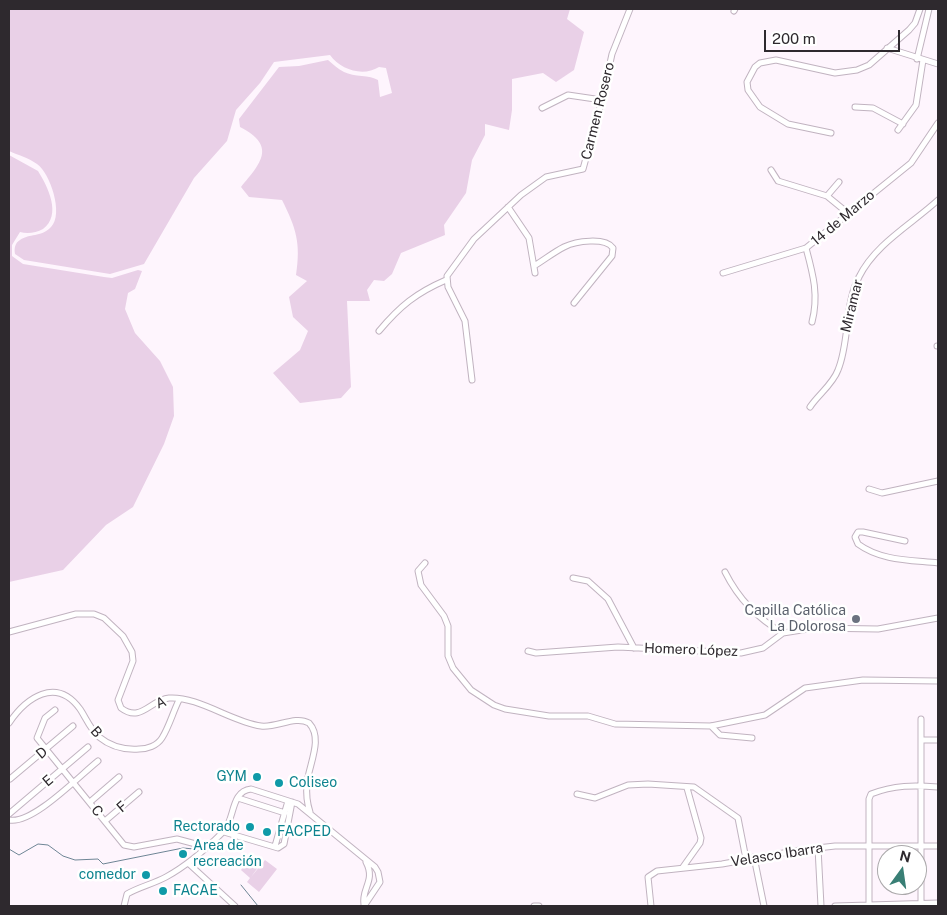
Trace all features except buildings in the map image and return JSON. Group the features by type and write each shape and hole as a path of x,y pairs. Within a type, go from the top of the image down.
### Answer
{"street":[{"name":"Carmen Rosero","path":"446,280 451,269 474,239 508,207 546,177 583,169 602,100 612,54 630,9"},
{"path":"831,133 788,124 772,116 752,98 748,90 749,75 760,62 776,60 835,73 847,72 869,65 915,23 920,9"},
{"path":"898,130 916,105 920,60 929,9"},
{"path":"887,48 920,60 938,64"},
{"path":"542,108 568,95 602,100"},
{"path":"855,106 873,108 903,124"},
{"name":"14 de Marzo","path":"723,273 806,248 911,163 938,123"},
{"path":"772,170 778,181 827,196 849,214"},
{"path":"827,196 839,182"},
{"name":"Miramar","path":"810,406 838,370 853,291 859,275 882,247 938,200"},
{"path":"508,207 528,236 535,273"},
{"path":"534,266 571,244 602,242 610,245 614,252 612,256 574,302"},
{"path":"806,248 817,293 812,322"},
{"path":"379,331 416,294 446,280 465,320 472,380"},
{"path":"869,489 882,493 938,481"},
{"path":"905,541 862,532 858,532 856,537 858,544 874,554 938,563"},
{"path":"425,563 418,571 418,576 421,585 446,621 449,635 448,656 453,668 471,690 494,706 549,716 588,716 615,724 712,726 765,716 805,688 863,680 938,680"},
{"path":"725,572 737,594 755,613 783,633"},
{"path":"573,578 588,581 608,599 634,648"},
{"name":"A","path":"9,632 64,617 94,614 104,618 129,643 132,652 131,667 119,692 119,705 133,714 140,713 163,700 179,700 260,726 297,720 310,723 315,734 307,783 310,812"},
{"name":"Homero López","path":"528,651 536,653 634,648 741,653 762,648 783,633 814,628 878,629 938,618"},
{"name":"B","path":"9,723 32,698 42,693 51,692 72,701 79,707 93,730 111,745 143,748 162,740 179,700"},
{"name":"C","path":"55,710 45,718 37,738 124,845 130,846 177,839 208,847"},
{"path":"921,719 922,740 919,785 922,845"},
{"name":"D","path":"10,779 72,726"},
{"path":"712,726 713,730 720,735 752,738"},
{"path":"922,740 938,740"},
{"name":"E","path":"9,814 88,747"},
{"path":"9,820 22,820 40,811 98,761"},
{"path":"90,802 119,777"},
{"path":"576,794 595,798 628,785 648,784 700,789 737,817 746,859"},
{"path":"869,905 868,846 869,799 871,794 891,787 919,785 938,787"},
{"path":"683,868 700,841 687,788"},
{"path":"124,906 127,894 165,878 208,847 218,835 224,832 238,798 244,790 251,789 290,802 310,812 378,872 380,882 364,906"},
{"name":"F","path":"106,821 139,792"},
{"path":"238,798 285,812"},
{"path":"275,846 285,812 290,802"},
{"path":"224,832 278,848 284,844 289,825 290,802"},
{"path":"282,823 289,825"},
{"name":"Velasco Ibarra","path":"651,906 648,877 651,873 722,864 754,857 818,848 877,846"},
{"path":"818,848 821,906"},
{"path":"754,857 764,906"},
{"path":"364,906 364,896 370,883 370,874 365,859"},
{"path":"188,863 235,906"},
{"path":"835,906 938,903"},
{"path":"534,906 539,906"}],"shaded area":[{"path":"9,9 570,9 567,19 584,32 574,70 556,82 543,73 512,79 512,110 509,130 485,124 485,135 472,160 466,193 444,225 445,235 401,253 392,274 384,281 374,280 367,290 370,301 347,301 351,387 341,398 300,403 273,373 300,350 308,331 293,317 289,297 307,281 296,275 298,254 296,236 291,219 282,200 249,197 241,187 259,162 262,148 259,141 240,127 239,119 279,67 299,66 328,60 344,72 378,80 380,97 392,93 386,68 379,67 359,72 340,65 330,55 274,62 260,83 236,110 227,141 194,178 144,264 110,274 24,260 15,254 15,246 18,241 39,234 51,227 55,221 56,204 51,184 42,169 31,160 9,151"},
{"path":"9,155 38,171 49,193 52,209 49,223 43,229 32,233 20,232 12,245 12,256 23,264 112,278 138,270 142,271 135,289 128,293 125,309 135,333 160,361 173,387 174,416 164,444 133,507 106,525 63,570 9,582"},
{"path":"252,855 262,862 251,877 265,860 277,869 259,892 247,882 250,878 241,870"}],"waterway":[{"path":"9,849 19,855 38,844 48,845 63,856 75,860 98,859 103,864 183,848 194,849"},
{"path":"241,885 258,906"}],"place":[{"name":"Capilla Católica La Dolorosa","path":"856,619"},
{"name":"GYM","path":"257,777"},
{"name":"Coliseo","path":"279,783"},
{"name":"Rectorado","path":"250,827"},
{"name":"FACPED","path":"267,832"},
{"name":"Area de recreación","path":"183,854"},
{"name":"comedor","path":"146,875"},
{"name":"FACAE","path":"163,891"}]}
